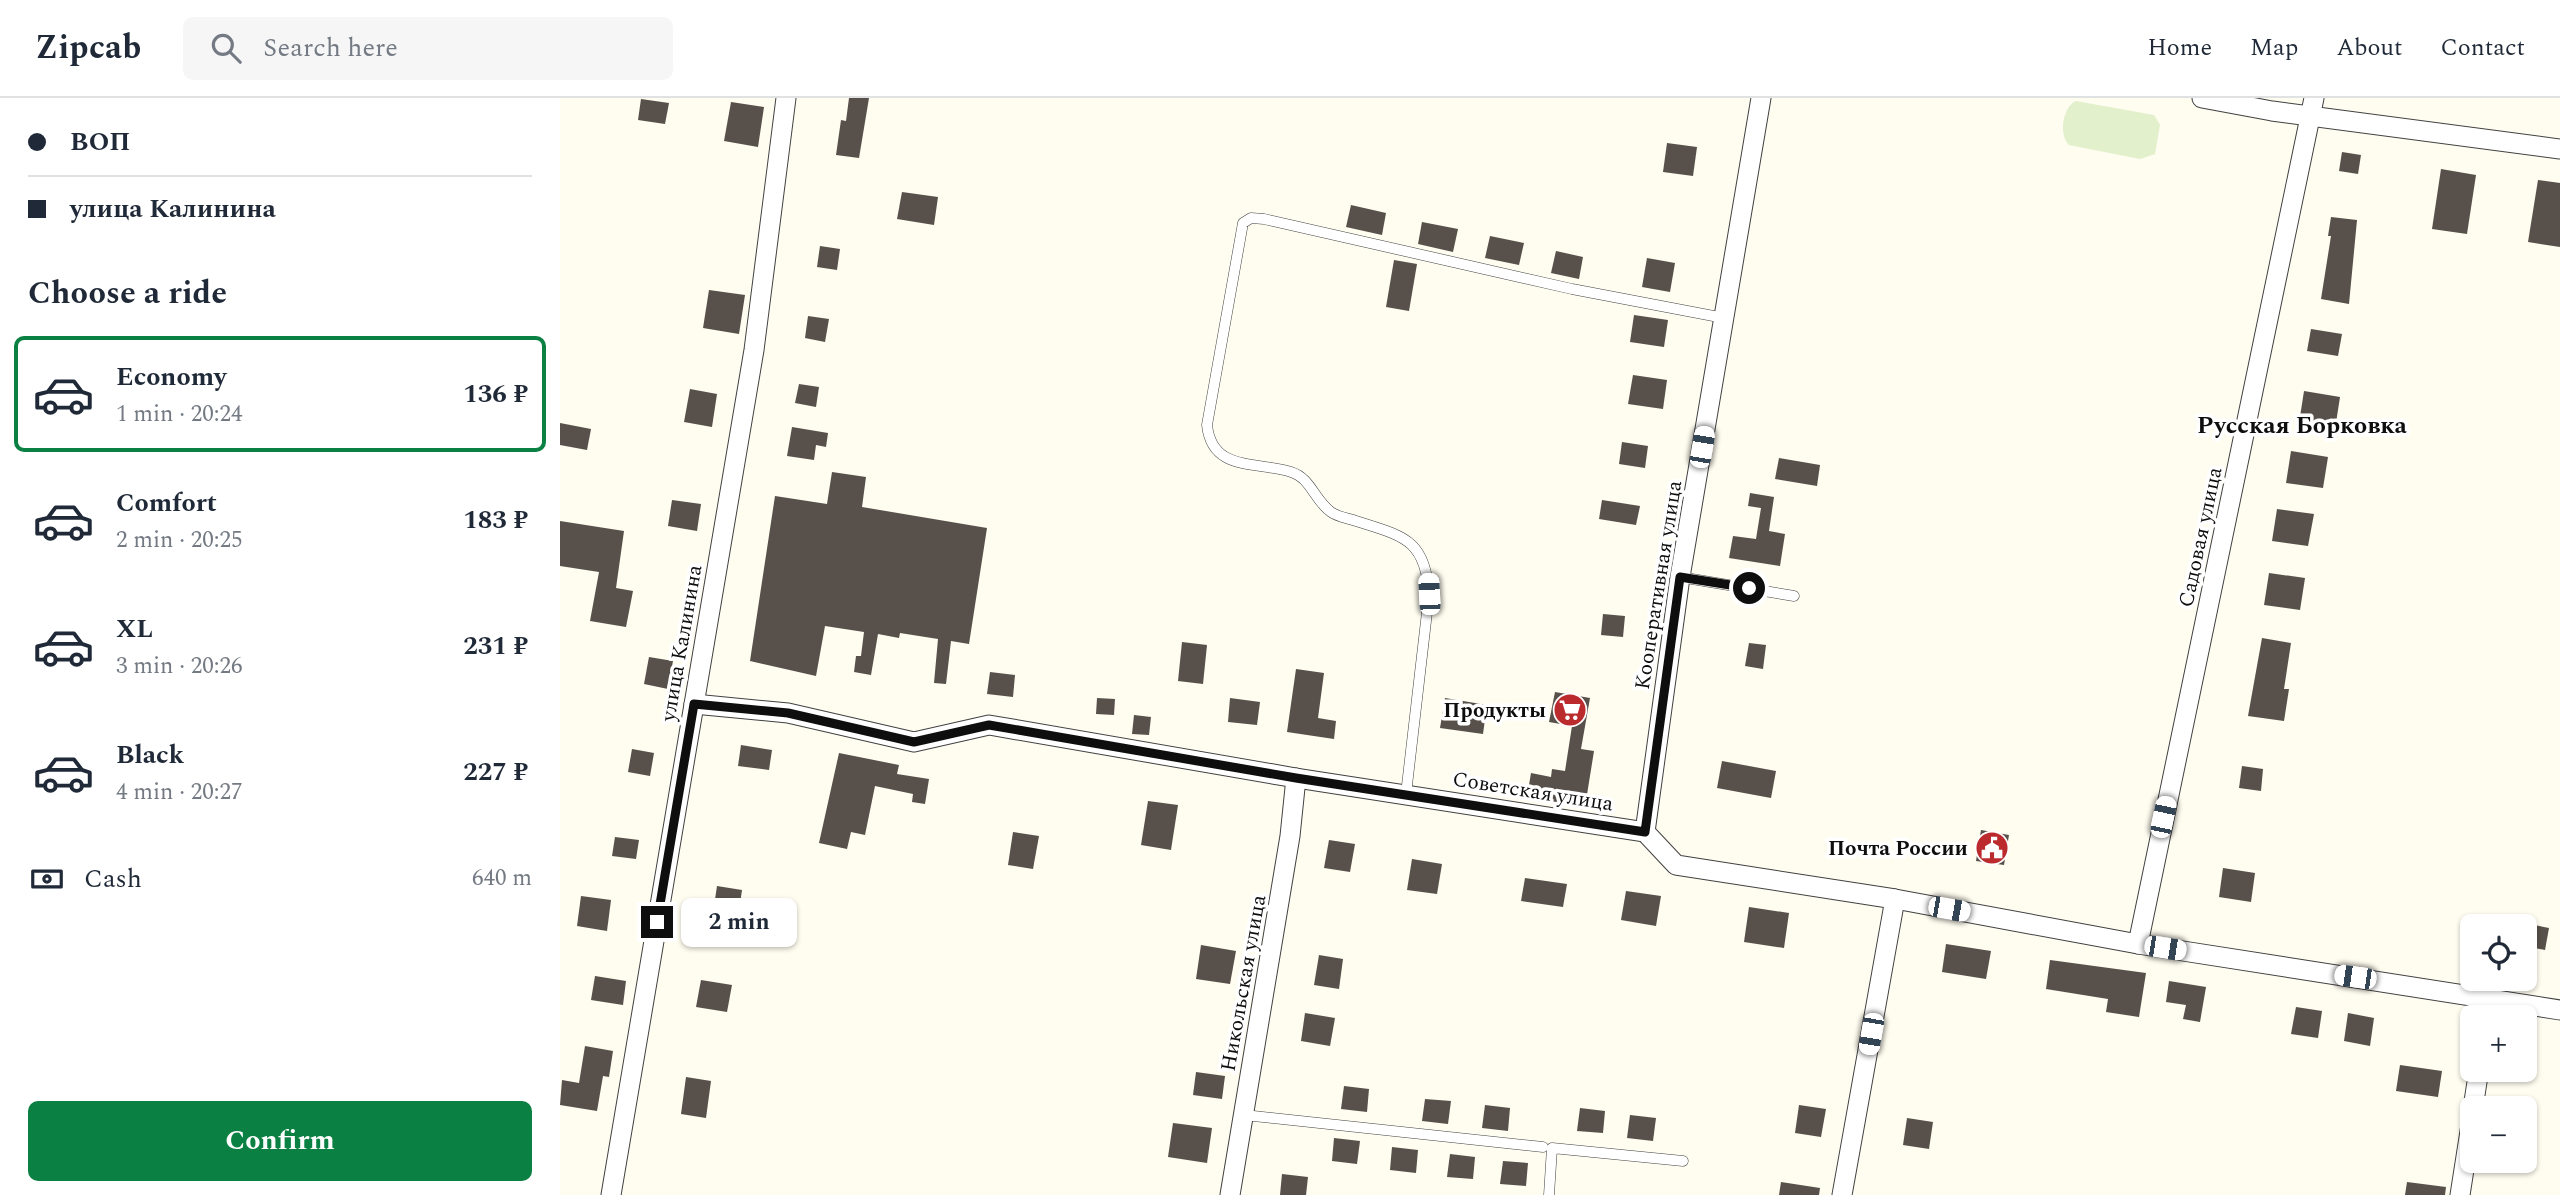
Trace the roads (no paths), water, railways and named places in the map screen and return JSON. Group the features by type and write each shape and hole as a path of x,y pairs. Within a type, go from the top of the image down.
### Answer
{"street":[{"name":"улица Калинина","path":"611,1195 754,350 786,98"},
{"name":"Кооперативная улица","path":"1645,832 1680,577 1761,98"},
{"path":"2202,98 2313,107 2560,149"},
{"name":"Садовая улица","path":"2138,944 2313,107"},
{"name":"Советская улица","path":"694,704 788,713 914,742 989,725 1296,778 1645,832"},
{"name":"Никольская улица","path":"1230,1195 1290,836 1296,778"},
{"path":"1645,832 1676,865 1895,899 2478,1005"},
{"path":"1842,1195 1895,899"},
{"path":"2537,1009 2560,1010"},
{"path":"2460,1195 2463,1173"}],"lane":[{"path":"1406,793 1429,594 1428,569 1418,547 1397,534 1334,514 1320,504 1305,478 1291,472 1220,455 1209,441 1207,425 1243,223 1251,218 1264,219 1572,289 1724,318"},
{"path":"1680,577 1794,596"},
{"path":"1244,1115 1543,1147"},
{"path":"1549,1195 1552,1148 1683,1161"}],"place":[{"name":"Продукты","path":"1570,710"},
{"name":"Почта России","path":"1992,848"}],"district":[{"name":"Русская Борковка","path":"2302,425"}]}
